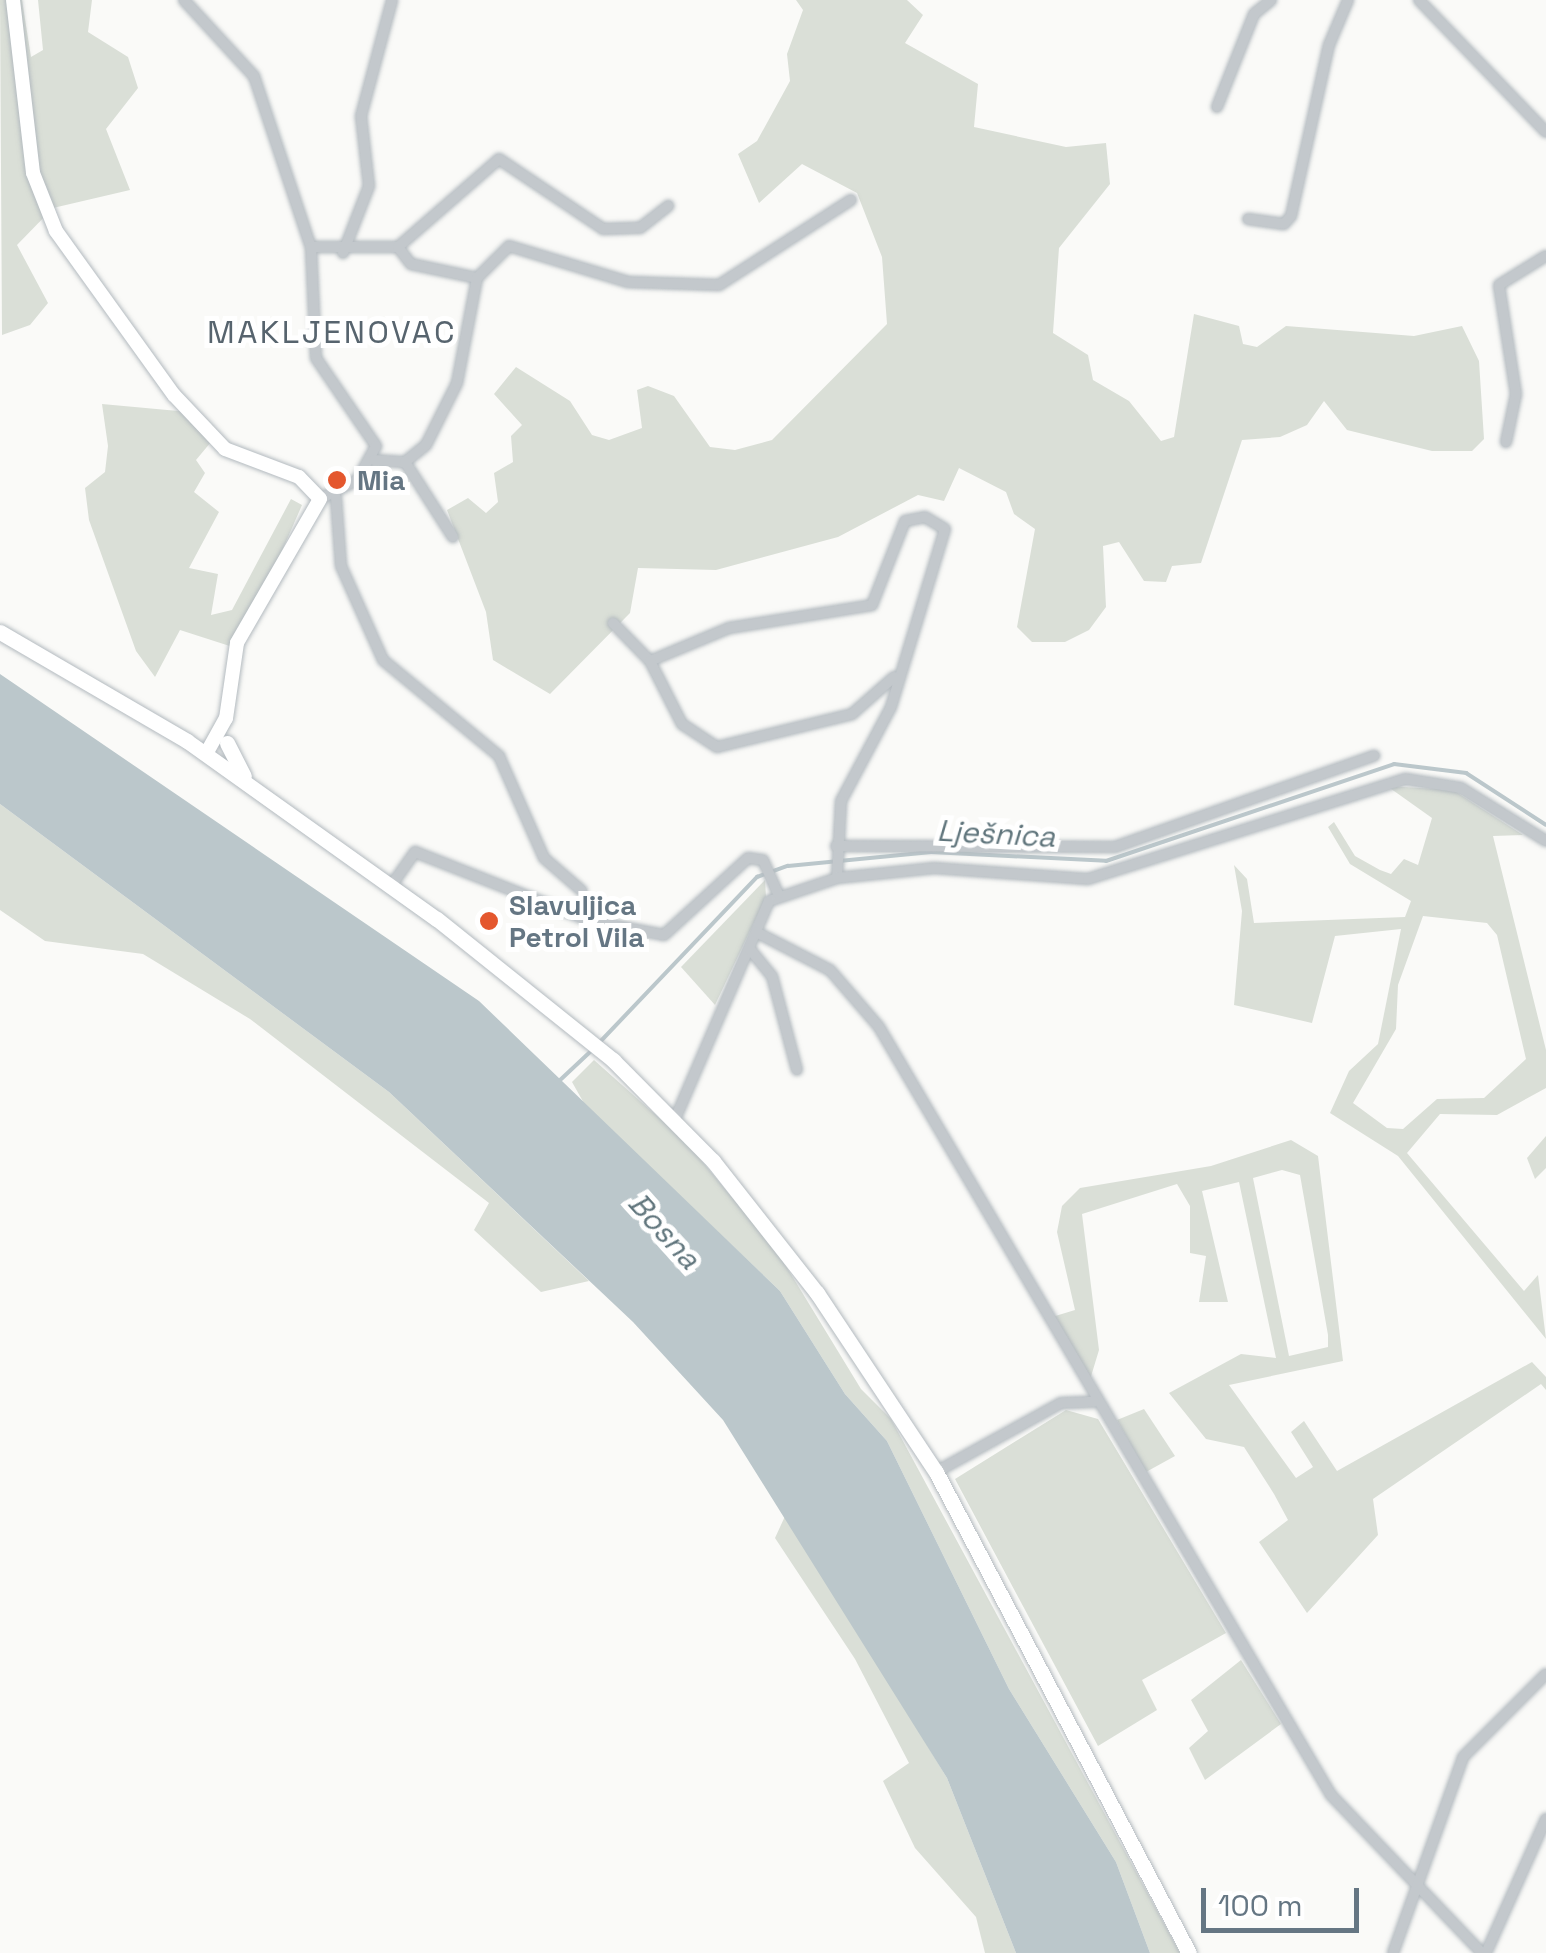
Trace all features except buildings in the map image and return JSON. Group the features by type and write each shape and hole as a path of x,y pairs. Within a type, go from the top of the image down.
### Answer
{"main road":[{"path":"0,632 140,711 249,783 579,1031 676,1120 817,1293 936,1472 1189,1953"},
{"path":"227,744 249,783"}],"street":[{"path":"13,0 33,173 56,232 174,396 225,449 299,478 328,498 341,566 383,660 499,756 544,858 582,891"},
{"path":"184,0 254,76 311,247 316,358 370,432 374,460"},
{"path":"343,253 369,186 361,116 392,0"},
{"path":"1217,108 1254,14 1271,0"},
{"path":"1248,219 1284,224 1291,216 1348,0"},
{"path":"1419,0 1546,132"},
{"path":"311,247 343,253 398,247 499,159 604,230 640,228 668,206"},
{"path":"208,755 227,744 226,718 237,643 328,498 374,460 405,462 426,445 457,384 477,278 509,246 526,246 628,282 719,285 850,200"},
{"path":"398,247 412,264 477,278"},
{"path":"1506,442 1516,394 1499,285 1546,256"},
{"path":"405,462 437,500 453,537"},
{"path":"650,660 728,628 872,605 905,521 925,516 944,529 941,548 895,676 891,707 848,779 836,849 837,873"},
{"path":"613,623 650,660 682,724 717,747 852,714 895,676"},
{"path":"208,755 226,718"},
{"path":"836,849 1115,847 1374,756"},
{"path":"676,1120 756,932 778,894 837,873 934,868 1088,879 1406,778 1461,788 1546,840"},
{"path":"390,886 415,852 590,921 664,935 748,858 763,860 778,894"},
{"path":"756,932 830,970 879,1027 1094,1402 1331,1795 1484,1953 1546,1819"},
{"path":"749,948 772,976 797,1070"},
{"path":"936,1472 1061,1403 1094,1402"},
{"path":"1393,1953 1422,1892 1463,1757 1546,1674"}],"shaded area":[{"path":"0,0 22,0 31,57 43,50 38,0 92,0 88,32 128,57 138,88 106,129 130,190 53,208 17,245 48,303 30,325 2,335"},
{"path":"796,0 907,0 923,15 905,43 978,84 974,127 1066,147 1106,143 1110,184 1059,248 1053,333 1088,355 1093,380 1129,401 1161,441 1174,437 1194,314 1239,326 1243,344 1257,347 1286,326 1414,336 1462,326 1479,361 1484,439 1472,451 1432,451 1347,430 1324,401 1307,425 1280,437 1242,440 1201,563 1172,566 1166,582 1144,581 1119,542 1103,546 1106,607 1089,630 1065,642 1032,642 1017,627 1035,529 1014,514 1006,492 959,468 944,501 918,495 838,537 716,570 638,568 630,613 550,694 493,660 486,612 447,510 468,498 486,513 498,502 494,473 513,462 511,436 522,425 494,394 516,367 570,401 592,435 609,440 642,428 637,390 648,386 674,396 710,447 735,450 772,440 887,324 882,257 857,193 802,164 759,203 738,154 757,141 790,81 787,54 803,10"},
{"path":"102,404 189,412 211,442 196,460 205,473 194,492 219,512 189,568 218,574 211,615 232,610 291,499 302,505 239,649 180,630 155,677 136,651 89,520 85,488 105,472 108,446"},
{"path":"1387,786 1453,790 1523,835 1493,836 1546,1050 1546,1088 1497,1115 1440,1114 1407,1153 1524,1291 1538,1275 1546,1339 1398,1156 1330,1113 1349,1071 1378,1044 1401,929 1335,936 1312,1023 1234,1005 1242,911 1234,865 1247,879 1254,923 1405,917 1411,901 1350,864 1328,827 1334,822 1355,856 1391,874 1404,859 1418,865 1432,818","holes":["1423,916 1487,923 1497,935 1526,1059 1484,1098 1437,1099 1403,1129 1387,1128 1353,1103 1396,1029 1398,985"]},
{"path":"0,804 389,1092 589,1281 541,1292 474,1230 489,1203 250,1019 143,954 45,941 0,910"},
{"path":"765,880 766,897 715,1005 681,967"},
{"path":"594,1060 686,1142 778,1253 861,1389 891,1419 1180,1953 1150,1953 1116,1862 1009,1689 887,1441 845,1394 780,1291 585,1105 572,1082"},
{"path":"1546,1136 1546,1168 1535,1179 1527,1158"},
{"path":"1291,1140 1318,1156 1343,1361 1229,1385 1296,1478 1313,1467 1291,1432 1304,1421 1337,1471 1532,1362 1546,1377 1546,1390 1541,1384 1373,1499 1378,1535 1307,1613 1259,1542 1288,1520 1274,1494 1244,1447 1206,1439 1169,1393 1241,1354 1276,1358 1239,1182 1202,1191 1228,1302 1199,1302 1206,1256 1190,1253 1190,1206 1177,1184 1082,1214 1099,1350 1089,1383 1052,1317 1075,1310 1057,1232 1062,1206 1080,1188 1211,1166","holes":["1282,1170 1300,1175 1328,1347 1289,1356 1253,1178"]},
{"path":"1144,1409 1175,1456 1146,1472 1117,1420"},
{"path":"1066,1410 1098,1419 1226,1633 1142,1680 1157,1710 1098,1746 955,1479"},
{"path":"786,1514 947,1778 1016,1953 985,1953 976,1917 915,1848 883,1781 909,1763 855,1659 775,1538"},
{"path":"1241,1660 1281,1724 1205,1780 1189,1748 1208,1731 1191,1700"}],"water":[{"name":"Bosna","path":"0,674 479,1001 780,1291 845,1394 887,1441 1009,1689 1116,1862 1150,1953 1016,1953 947,1778 723,1420 633,1322 389,1092 0,804"}],"waterway":[{"name":"Lješnica","path":"598,1044 757,877 788,866 931,852 1106,861 1394,764 1466,773 1546,825"},
{"path":"558,1082 591,1051"}],"place":[{"name":"Mia","path":"337,480"},
{"name":"Slavuljica Petrol Vila","path":"489,921"}],"district":[{"name":"MAKLJENOVAC","path":"332,332"}]}
